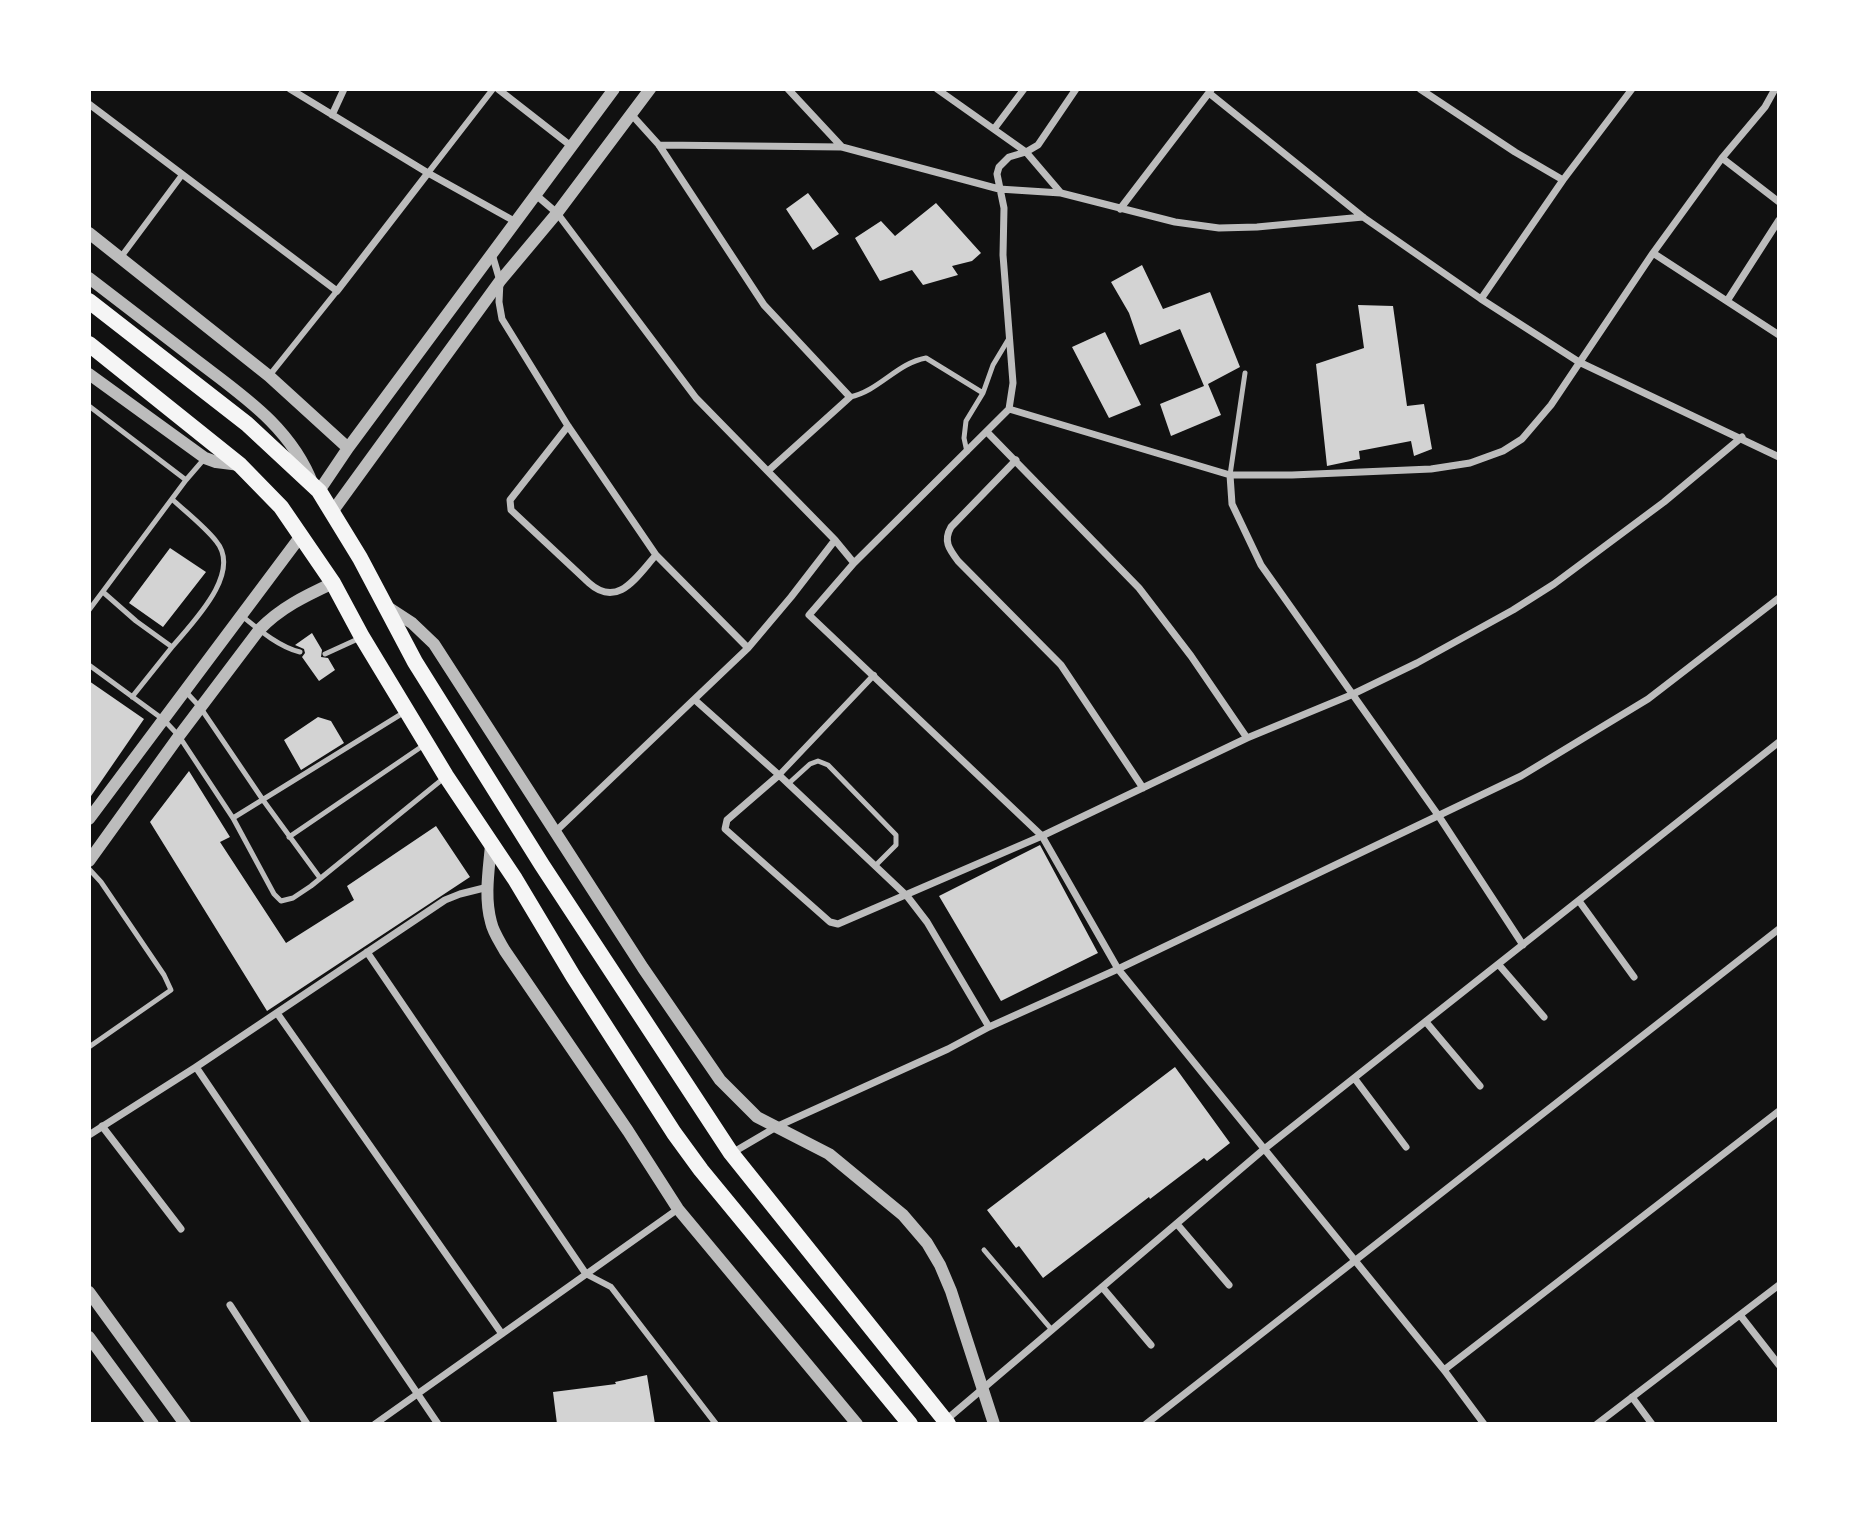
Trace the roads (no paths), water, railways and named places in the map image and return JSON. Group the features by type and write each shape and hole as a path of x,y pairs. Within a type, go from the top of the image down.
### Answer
{"main road":[{"path":"89,301 247,424 316,488 386,606 415,662 542,865 731,1153 947,1422"},
{"path":"89,344 240,465 281,507 333,583 362,637 446,776 515,879 573,976 687,1152 909,1424"}],"street":[{"path":"290,89 428,173 516,222"},
{"path":"332,115 344,89"},
{"path":"269,376 496,89 571,146"},
{"path":"89,278 259,409 292,443 316,488 614,89"},
{"path":"332,512 500,281 557,213 650,89"},
{"path":"788,89 842,147"},
{"path":"937,89 1026,152 1061,193"},
{"path":"994,130 1024,89"},
{"path":"1076,89 1042,140 1026,152 1009,158 999,167 997,174 1004,208 1003,255 1013,383 1009,409 854,563 809,615 1042,836 1118,970 1355,1259 1484,1424"},
{"path":"1420,89 1515,152 1563,180"},
{"path":"1481,299 1563,180 1632,89"},
{"path":"1009,409 1230,475 1417,470 1470,463 1503,451 1522,439 1551,405 1653,253 1722,158 1765,107 1775,89"},
{"path":"1120,209 1210,91 1363,217 1481,299 1579,362 1742,437 1779,457"},
{"path":"89,104 337,291"},
{"path":"631,114 659,145 764,305 850,397 768,471"},
{"path":"659,145 842,147 999,189 1061,193 1175,222 1219,228 1363,217"},
{"path":"1722,158 1779,202"},
{"path":"121,257 182,175"},
{"path":"536,195 557,213 696,398 835,540 854,563"},
{"path":"1727,301 1779,220"},
{"path":"89,233 269,376 348,448"},
{"path":"1653,253 1779,335"},
{"path":"492,254 500,281 499,302 502,319 568,426 656,555 748,648"},
{"path":"89,374 205,458 240,465"},
{"path":"568,426 510,500 510,508 603,593 614,593 622,589 656,555"},
{"path":"987,432 1139,588 1191,656 1247,738"},
{"path":"874,675 779,775 727,820 724,827 834,925 1042,836 1247,738 1351,695 1417,663 1554,584 1664,502 1742,437"},
{"path":"1016,460 951,527 947,542 958,561 1061,665 1143,788"},
{"path":"1230,475 1232,504 1261,565 1438,815 1523,945"},
{"path":"89,819 300,537"},
{"path":"555,832 748,648 792,597 835,540"},
{"path":"89,861 259,630 286,606 333,583"},
{"path":"731,1153 778,1126 1118,970 1521,776 1648,699 1779,598"},
{"path":"386,606 412,623 434,644 643,968 720,1080 757,1117 829,1154 903,1215 927,1243 951,1291 994,1424"},
{"path":"695,700 907,896 927,922 989,1027"},
{"path":"947,1422 983,1387 1263,1150 1779,742"},
{"path":"491,845 488,887 491,923 505,951 678,1209 857,1424"},
{"path":"89,1135 196,1067 445,900 488,887"},
{"path":"1579,901 1634,977"},
{"path":"1146,1424 1779,929"},
{"path":"367,952 586,1274 611,1287 716,1424"},
{"path":"1499,965 1544,1017"},
{"path":"276,1013 502,1334"},
{"path":"1426,1022 1480,1086"},
{"path":"196,1067 438,1424"},
{"path":"1355,1079 1406,1147"},
{"path":"1444,1370 1779,1111"},
{"path":"102,1126 181,1229"},
{"path":"375,1424 678,1209"},
{"path":"1177,1224 1229,1285"},
{"path":"1597,1424 1779,1285"},
{"path":"1102,1287 1151,1345"},
{"path":"89,1292 185,1424"},
{"path":"230,1305 307,1424"},
{"path":"1740,1315 1779,1365"},
{"path":"89,1337 153,1424"},
{"path":"1632,1397 1652,1424"}],"lane":[{"path":"967,452 964,430 983,393 993,365 1008,340"},
{"path":"850,397 870,390 915,360 926,358 983,393"},
{"path":"1230,475 1245,373"},
{"path":"89,406 186,480"},
{"path":"89,610 205,458"},
{"path":"132,697 202,610 225,566 217,541 173,500"},
{"path":"103,592 172,648"},
{"path":"242,616 259,630 300,652"},
{"path":"325,654 362,637"},
{"path":"89,665 164,720 179,736 233,818 274,894 281,901 293,898 320,878 446,776"},
{"path":"186,692 201,707 262,800 320,878"},
{"path":"233,818 406,712"},
{"path":"289,837 426,743"},
{"path":"788,784 810,764 818,761 828,765 896,835 895,845 875,866"},
{"path":"89,869 116,902 168,981 171,990 89,1047"},
{"path":"984,1250 1052,1329"}]}
